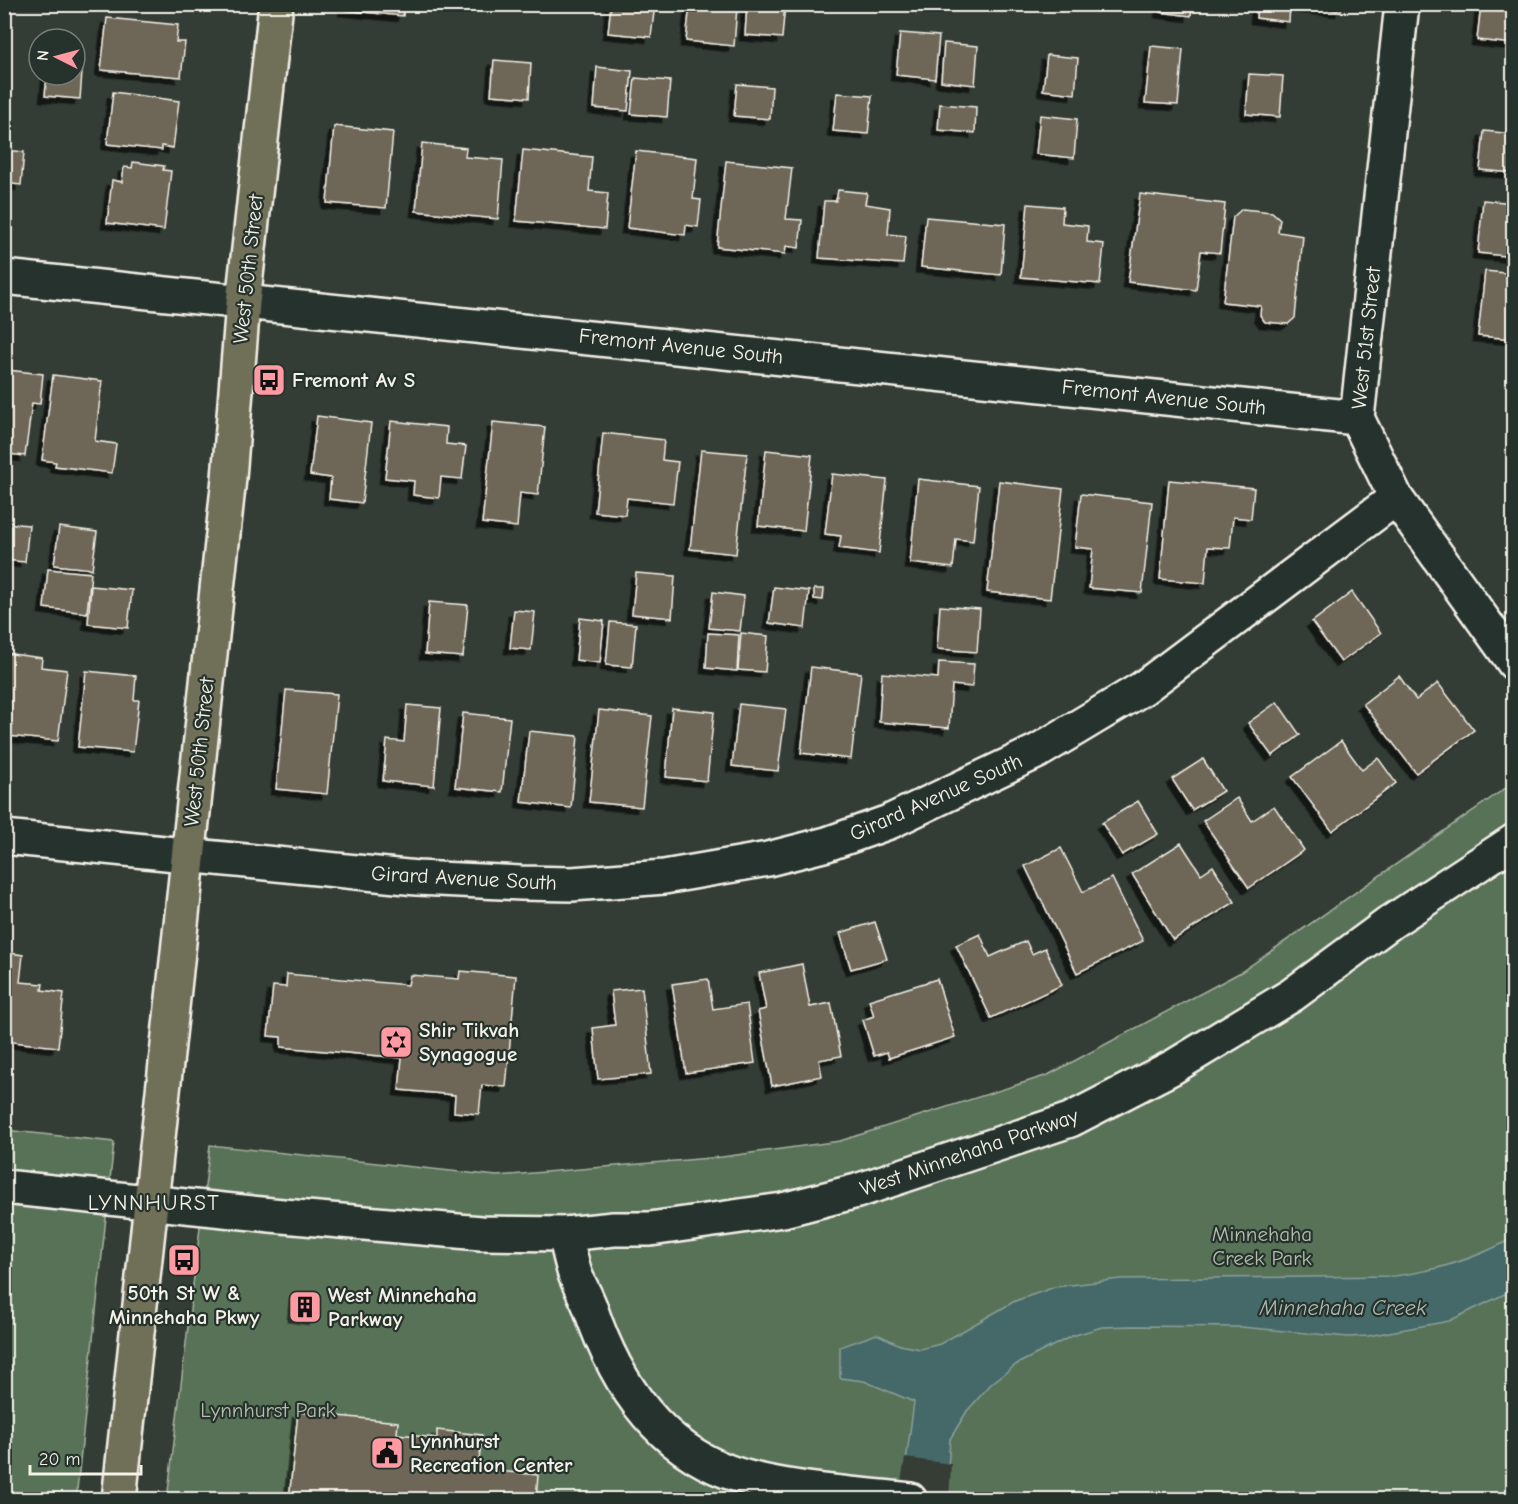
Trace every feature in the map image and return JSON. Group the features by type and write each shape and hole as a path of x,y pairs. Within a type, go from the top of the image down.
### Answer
{"main road":[{"name":"West 50th Street","path":"119,1500 229,478 243,303 276,4"}],"street":[{"name":"West 51st Street","path":"1402,4 1357,418 1396,498 1514,663"},
{"name":"Fremont Avenue South","path":"4,277 1357,418"},
{"name":"Girard Avenue South","path":"4,837 417,878 572,884 710,871 827,844 889,822 1038,751 1143,688 1396,498"},
{"name":"West Minnehaha Parkway","path":"4,1187 470,1232 565,1234 614,1229 650,1229 783,1210 857,1191 1070,1120 1173,1067 1292,995 1391,922 1514,841"},
{"path":"565,1234 575,1275 598,1334 630,1394 654,1424 677,1444 729,1472 756,1479 845,1493 910,1500"}],"green space":[{"name":"Minnehaha Creek Park","path":"1513,783 1513,1499 167,1500 210,1145 497,1176 722,1157 840,1141 1048,1075 1241,972"},
{"path":"5,1130 114,1142 76,1499 5,1500"}],"water":[{"name":"Minnehaha Creek","path":"1513,1238 1513,1290 1449,1321 1368,1336 1348,1337 1241,1327 1132,1326 1102,1327 1072,1336 1017,1364 992,1383 967,1411 950,1439 946,1499 901,1499 914,1402 864,1381 840,1378 840,1347 877,1334 900,1345 920,1349 940,1344 1015,1301 1055,1287 1120,1279 1394,1276 1456,1263"}],"pier":[{"path":"905,1458 951,1464 949,1500 898,1500"}],"building":[{"path":"345,4 404,4 403,16 344,10"},
{"path":"611,4 655,4 651,37 608,33"},
{"path":"690,4 737,7 734,46 686,41"},
{"path":"747,4 785,4 782,38 745,35"},
{"path":"1161,4 1192,4 1191,16 1160,12"},
{"path":"1257,4 1342,4 1341,11 1290,6 1289,22 1256,18"},
{"path":"1481,4 1514,4 1514,44 1477,40"},
{"path":"107,18 178,25 176,42 185,42 181,77 101,70"},
{"path":"900,33 939,36 935,79 896,75"},
{"path":"944,43 978,46 975,85 941,81"},
{"path":"1151,46 1183,49 1178,105 1145,103"},
{"path":"1047,55 1078,58 1075,94 1043,90"},
{"path":"494,60 531,63 529,98 491,95"},
{"path":"597,67 632,71 628,111 594,108"},
{"path":"1249,74 1283,76 1280,117 1246,114"},
{"path":"635,78 670,81 667,117 631,114"},
{"path":"737,84 772,87 770,119 734,116"},
{"path":"46,87 81,87 80,99 45,96"},
{"path":"113,92 179,101 173,148 162,146 162,150 107,144"},
{"path":"837,93 872,96 868,134 833,131"},
{"path":"940,104 976,107 975,133 938,130"},
{"path":"1040,115 1077,119 1074,158 1036,154"},
{"path":"334,126 393,132 386,208 327,203"},
{"path":"1484,131 1514,134 1514,173 1480,170"},
{"path":"422,143 466,148 465,157 503,160 498,219 416,211"},
{"path":"4,150 24,152 21,185 4,183"},
{"path":"523,150 592,157 589,191 608,193 605,229 516,221"},
{"path":"636,151 697,158 693,199 701,200 698,227 686,225 685,235 627,228"},
{"path":"726,161 792,168 786,219 802,220 799,248 786,246 785,254 717,247"},
{"path":"133,162 164,166 163,170 171,171 164,230 107,223 112,180 122,182 124,167 132,168"},
{"path":"838,190 867,193 865,204 890,208 888,234 906,236 903,264 819,258 824,201 836,201"},
{"path":"1140,194 1225,204 1220,253 1201,251 1196,290 1128,282"},
{"path":"1483,200 1514,203 1514,257 1478,253"},
{"path":"1028,204 1063,207 1062,223 1088,226 1087,242 1104,244 1100,284 1021,277"},
{"path":"1242,209 1272,212 1280,219 1278,232 1303,236 1295,318 1288,324 1265,322 1260,315 1261,306 1223,302 1233,217"},
{"path":"926,217 1005,224 1001,275 921,267"},
{"path":"1485,271 1514,274 1514,339 1478,336"},
{"path":"7,370 43,374 40,404 32,403 25,456 8,454 6,465 4,386"},
{"path":"53,375 102,381 95,441 116,444 112,473 55,466 56,462 42,460"},
{"path":"317,416 371,423 362,503 329,499 331,478 310,475"},
{"path":"391,421 447,427 446,444 466,446 462,479 441,477 439,498 413,495 414,481 385,478"},
{"path":"493,422 545,427 538,495 520,493 517,527 482,523"},
{"path":"603,433 664,440 662,460 678,462 673,503 627,498 625,515 595,512"},
{"path":"701,450 747,454 736,554 690,549"},
{"path":"766,450 812,455 804,531 758,526"},
{"path":"832,474 887,480 879,553 839,548 841,536 825,534"},
{"path":"918,479 979,486 973,541 956,539 953,568 910,563"},
{"path":"1169,480 1254,488 1251,519 1233,517 1230,548 1208,547 1205,583 1160,579"},
{"path":"999,481 1063,489 1050,599 987,592"},
{"path":"1081,494 1152,502 1142,593 1089,588 1093,549 1075,547"},
{"path":"4,523 29,525 25,562 4,560"},
{"path":"59,527 97,532 92,569 54,565"},
{"path":"48,569 91,573 87,613 44,608"},
{"path":"636,573 675,576 672,618 632,614"},
{"path":"91,586 132,590 128,628 88,624"},
{"path":"774,587 809,591 805,628 769,623"},
{"path":"814,589 824,589 823,600 814,599"},
{"path":"713,592 744,596 740,631 709,628"},
{"path":"1352,592 1381,633 1341,662 1312,622"},
{"path":"429,602 468,605 463,657 425,654"},
{"path":"940,606 980,609 977,652 937,649"},
{"path":"514,610 535,612 531,650 510,648"},
{"path":"580,618 604,621 600,663 576,660"},
{"path":"610,622 636,624 632,667 606,665"},
{"path":"708,633 739,635 737,671 706,668"},
{"path":"741,633 768,636 765,672 738,670"},
{"path":"4,653 42,658 41,667 67,670 58,741 8,736 8,743 4,742"},
{"path":"939,662 974,664 972,687 952,685 949,728 879,722 882,673 938,678"},
{"path":"811,667 861,673 851,759 801,753"},
{"path":"86,671 136,676 134,700 139,700 133,752 78,747"},
{"path":"1399,676 1416,700 1438,683 1474,730 1416,773 1363,704"},
{"path":"286,690 337,694 327,794 276,789"},
{"path":"1277,702 1300,735 1272,756 1248,723"},
{"path":"739,704 786,709 778,771 732,766"},
{"path":"407,705 441,708 434,786 383,781 387,740 404,742"},
{"path":"672,708 714,712 707,781 666,777"},
{"path":"599,710 652,716 642,807 589,802"},
{"path":"463,713 510,718 502,792 455,787"},
{"path":"529,731 578,736 571,808 521,802"},
{"path":"1341,741 1362,770 1378,758 1396,783 1332,831 1292,777"},
{"path":"1203,759 1223,791 1192,810 1172,779"},
{"path":"1237,798 1252,821 1274,806 1304,850 1249,888 1203,821"},
{"path":"1138,801 1158,834 1122,855 1102,823"},
{"path":"1181,843 1201,874 1213,866 1235,902 1173,940 1132,874"},
{"path":"1061,848 1083,892 1112,878 1143,941 1077,973 1025,866"},
{"path":"875,922 887,959 851,969 840,933"},
{"path":"980,934 990,957 1026,941 1032,954 1045,948 1062,985 991,1018 956,945"},
{"path":"4,952 23,955 20,982 43,984 42,990 64,993 58,1047 4,1041"},
{"path":"802,964 810,1007 831,1003 841,1056 819,1060 822,1076 772,1086 758,1011 766,1009 759,973"},
{"name":"Shir Tikvah Synagogue","path":"460,971 516,976 506,1087 482,1085 479,1114 454,1112 455,1095 399,1090 402,1058 281,1047 281,1037 268,1036 273,986 286,987 287,974 408,985 410,975 459,979"},
{"path":"708,979 713,1009 747,1004 755,1063 686,1073 672,984"},
{"path":"937,979 955,1037 889,1058 887,1052 874,1056 863,1020 874,1016 869,1000"},
{"path":"642,988 651,1074 598,1079 593,1028 615,1025 611,991"},
{"name":"West Minnehaha Parkway","path":"295,1295 317,1297 314,1319 293,1316"},
{"name":"Lynnhurst Recreation Center","path":"298,1412 398,1422 397,1434 437,1438 437,1430 482,1435 478,1469 538,1475 536,1500 289,1500"}],"place":[{"name":"Fremont Av S","path":"269,380"},
{"name":"Shir Tikvah Synagogue","path":"396,1042"},
{"name":"50th St W & Minnehaha Pkwy","path":"184,1260"},
{"name":"West Minnehaha Parkway","path":"305,1307"},
{"name":"Lynnhurst Recreation Center","path":"387,1453"}],"district":[{"name":"LYNNHURST","path":"154,1202"}],"park label":[{"name":"Lynnhurst Park","path":"268,1410"}]}
